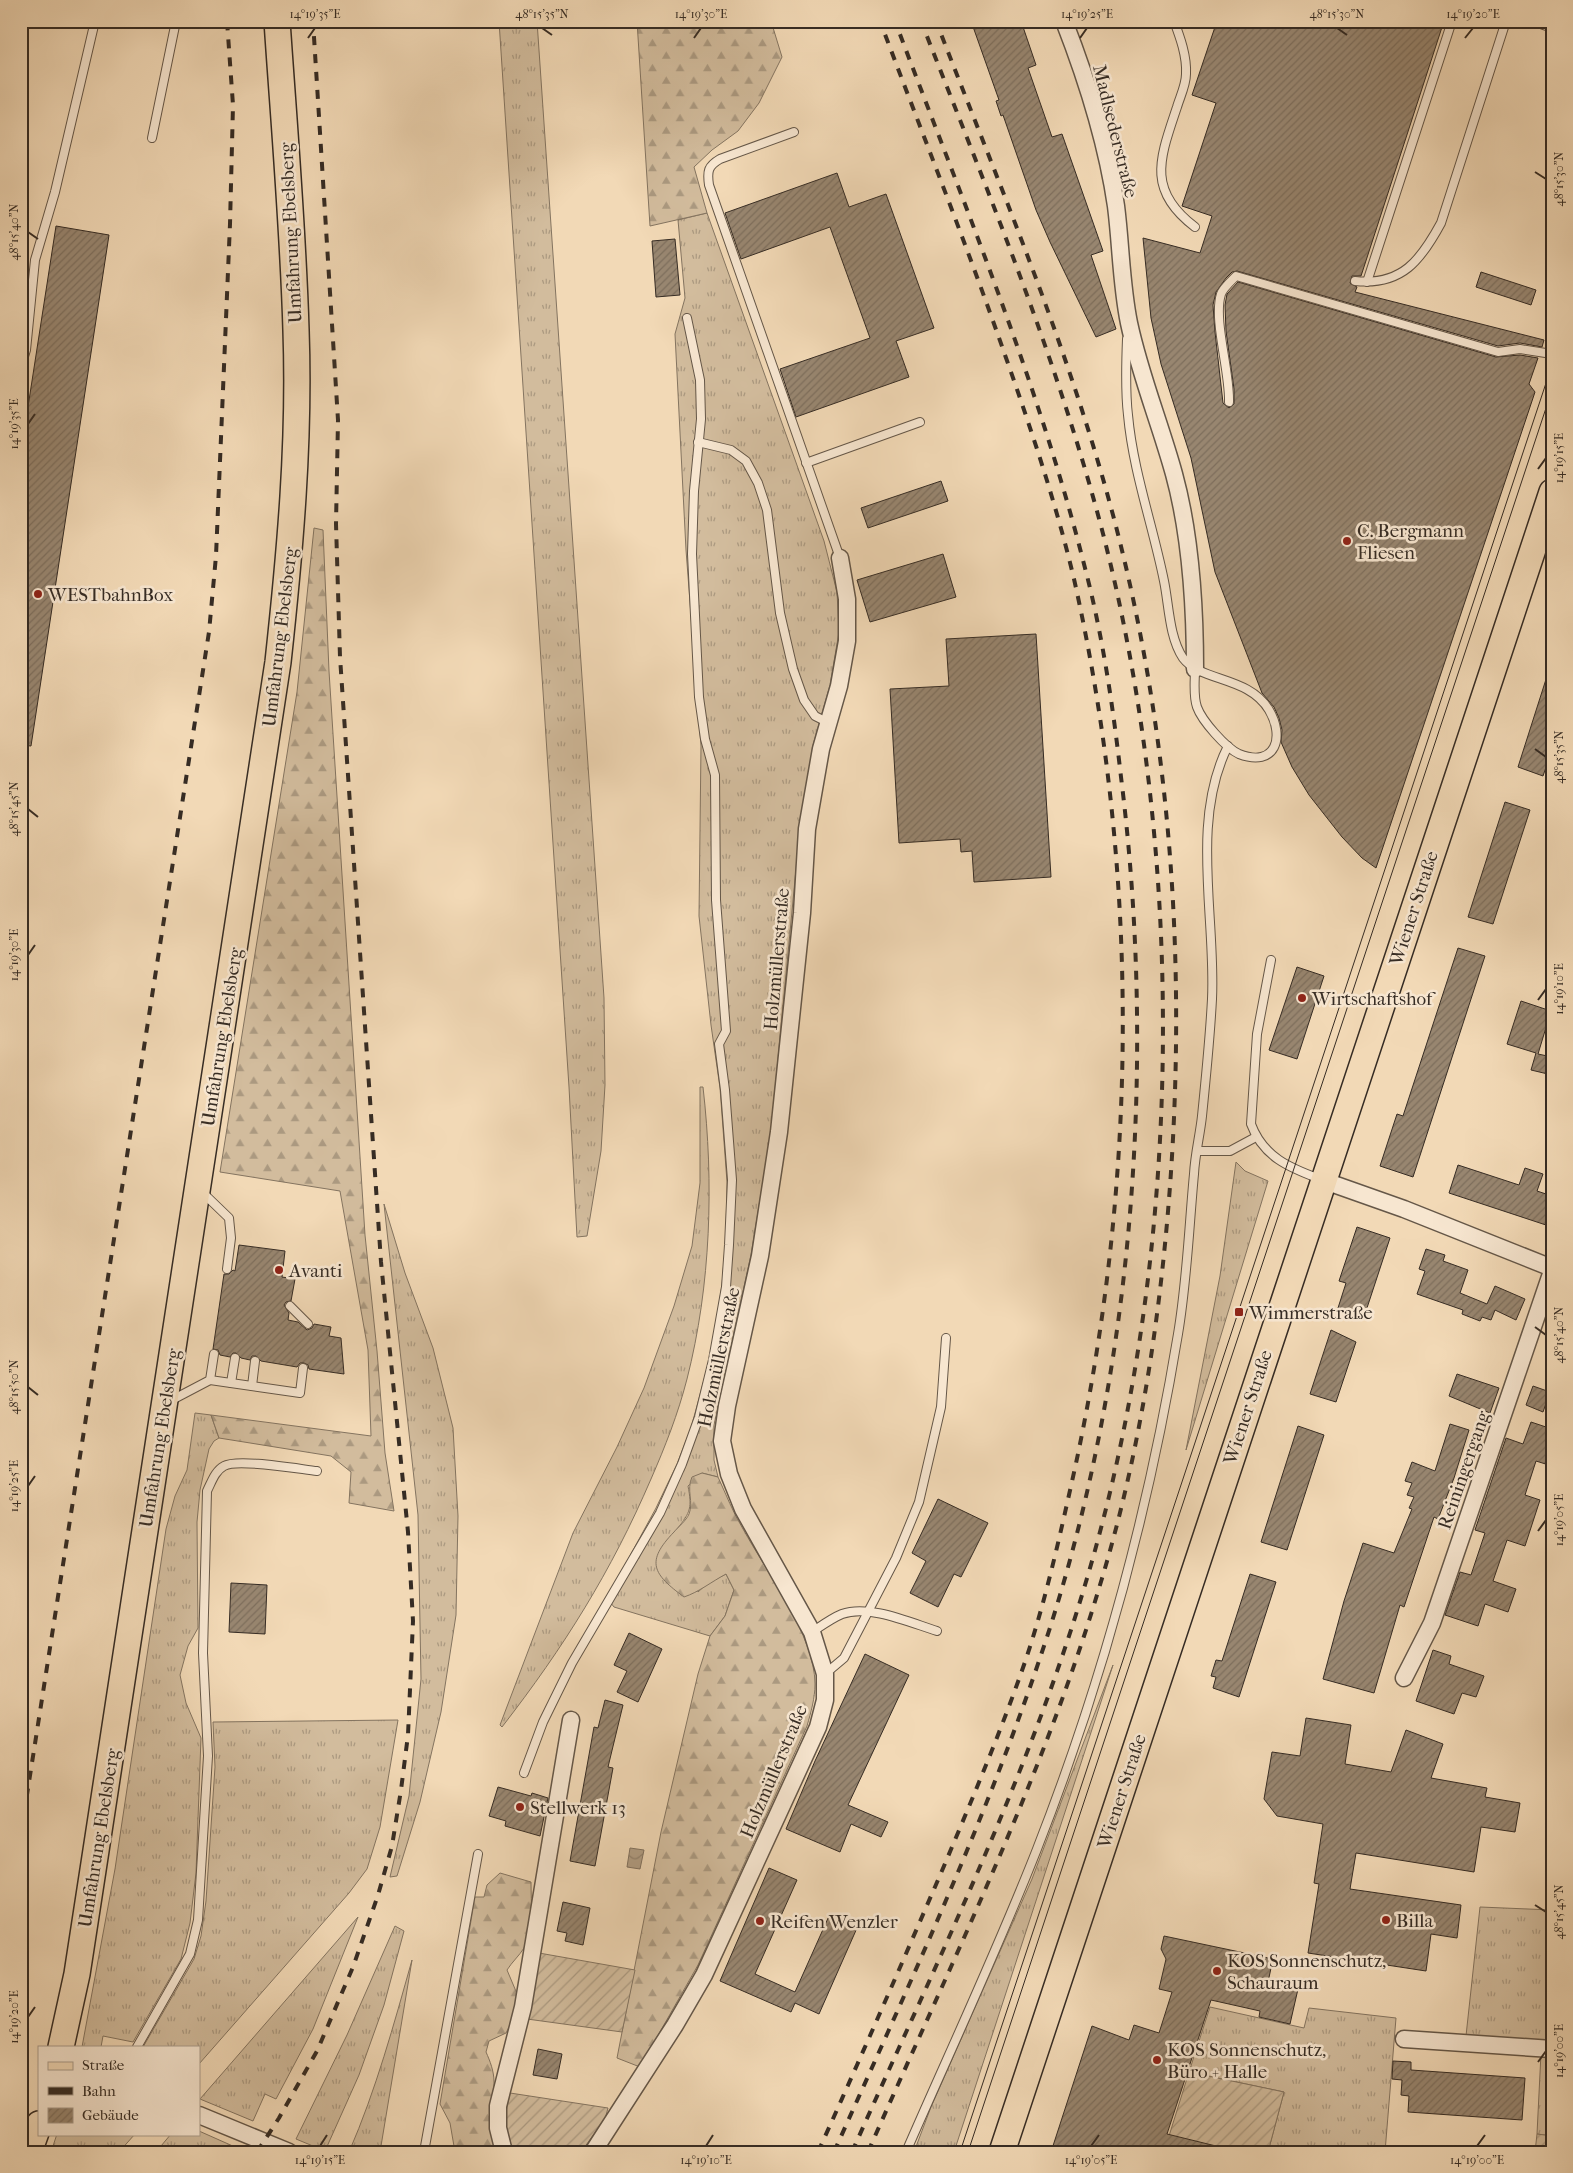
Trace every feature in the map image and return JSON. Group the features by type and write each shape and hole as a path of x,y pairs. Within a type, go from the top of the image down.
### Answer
{"main road":[{"name":"Umfahrung Ebelsberg","path":"61,2046 84,1926 198,1188 278,662 290,551 296,447 296,331 277,21"},
{"name":"Wiener Straße","path":"1002,2152 1322,1180 1552,492"},
{"path":"29,2152 38,2127"}],"street":[{"name":"Madlsederstraße","path":"1064,21 1092,103 1105,153 1116,205 1129,320 1138,360 1174,475 1183,517 1191,582 1195,669"},
{"name":"Holzmüllerstraße","path":"593,2152 704,1975 818,1727 825,1700 825,1674 812,1632 742,1509 729,1474 722,1441 727,1406 760,1256 778,1141 802,913 807,829 822,749 839,686 847,641 847,599 840,558"},
{"path":"1322,1180 1404,1209 1552,1270"},
{"name":"Reiningergang","path":"1404,1678 1432,1623 1552,1270"},
{"path":"504,2152 498,2128 498,2106 523,2007 572,1720"},
{"path":"1404,2039 1552,2049"},
{"path":"200,2115 289,2152"}],"lane":[{"path":"21,366 26,350 35,260 55,192 95,21"},
{"path":"152,138 176,21"},
{"path":"1174,21 1183,50 1186,76 1165,142 1160,164 1161,179 1173,208 1195,227"},
{"path":"1367,282 1452,21"},
{"path":"1355,281 1384,281 1403,272 1416,262 1429,244 1441,223 1506,21"},
{"path":"1532,21 1552,28"},
{"path":"794,132 720,159 710,164 707,174 709,185 840,558"},
{"path":"1229,402 1230,384 1220,320 1221,293 1236,276 1498,352 1520,349 1552,354"},
{"path":"524,1773 543,1722 572,1663 660,1513 682,1464 699,1417 714,1360 726,1288 732,1180 725,1090 719,1044 726,1031 716,900 715,776 705,739 699,697 692,554 694,491 701,419 700,380 687,318"},
{"path":"1129,320 1126,362 1128,415 1135,457 1164,581 1176,646 1184,659 1195,669 1248,689 1268,708 1276,727 1275,744 1271,752 1262,758 1251,758 1234,752 1214,733 1197,707 1195,669"},
{"path":"806,463 920,422"},
{"path":"698,442 731,450 746,461 758,483 767,510 780,613 793,669 804,700 816,716 829,723"},
{"path":"906,2152 1038,1847 1083,1722 1108,1643 1149,1482 1178,1335 1185,1285 1212,995 1208,853 1210,803 1214,780 1228,746"},
{"path":"1271,960 1256,1043 1251,1124 1256,1137 1264,1149 1302,1172 1322,1180"},
{"path":"1197,1150 1230,1151 1256,1137"},
{"path":"198,1188 229,1218 231,1238 226,1268"},
{"path":"290,1306 308,1324"},
{"path":"825,1674 844,1658 896,1558 919,1502 941,1407 946,1338"},
{"path":"210,1380 214,1354"},
{"path":"231,1383 235,1358"},
{"path":"252,1386 255,1360"},
{"path":"164,1405 210,1380 300,1393 303,1368"},
{"path":"138,2046 190,1954 198,1920 208,1756 203,1653 207,1491 216,1473 226,1465 241,1463 317,1471"},
{"path":"812,1632 843,1614 868,1612 891,1616 937,1631"},
{"path":"424,2148 478,1854"}],"green space":[{"path":"499,21 537,21 604,998 605,1085 601,1151 587,1236 577,1237 569,1087"},
{"path":"637,21 771,21 782,57 759,103 738,131 712,150 694,167 707,213 650,226"},
{"path":"707,213 824,541 837,592 839,632 830,685 813,745 800,827 771,1132 751,1255 714,1425 714,1460 718,1477 702,1473 688,1486 690,1504 688,1513 677,1529 698,1592 708,1583 726,1574 734,1590 725,1616 710,1636 614,1607 607,1598 656,1508 677,1464 691,1428 712,1350 722,1285 726,1236 727,1182 720,1088 699,916 701,746 686,550 675,334 685,298 678,220"},
{"path":"314,528 323,530 329,671 365,1235 385,1453 394,1511 349,1503 351,1472 331,1456 219,1438 211,1415 371,1436 368,1350 340,1191 220,1172 297,692"},
{"path":"700,1087 703,1087 709,1160 706,1271 695,1343 680,1405 636,1513 603,1577 546,1668 502,1727 500,1725 573,1533 617,1447 644,1388 674,1306 692,1246 700,1183"},
{"path":"1236,1162 1245,1171 1268,1181 1186,1450 1220,1276"},
{"path":"384,1204 405,1273 433,1348 453,1428 458,1516 456,1615 441,1712 420,1802 397,1876 390,1877 409,1796 421,1679 418,1515"},
{"path":"195,1413 211,1415 219,1438 214,1441 209,1449 200,1490 197,1522 198,1628 188,1646 180,1675 186,1703 201,1738 196,1873 190,1923 181,1959 133,2042 103,2036 101,2046 82,2046 115,1869 166,1529 175,1496 187,1470"},
{"path":"702,1473 718,1477 739,1523 788,1604 807,1645 813,1665 814,1695 807,1726 698,1965 640,2067 617,2058 661,1832 698,1674 710,1636 725,1616 734,1590 726,1574 700,1590 684,1597 665,1581 656,1567 656,1560 665,1542 689,1514 691,1505 690,1482 692,1477"},
{"path":"1113,1665 954,2152 914,2152 931,2107 1032,1879"},
{"path":"398,1720 380,1827 367,1869 349,1893 200,2063 200,2046 144,2046 194,1959 201,1936 206,1901 215,1767 213,1722"},
{"path":"500,1873 531,1882 531,1924 524,1948 507,1970 518,1996 517,2011 506,2033 489,2041 486,2052 494,2078 492,2134 497,2152 455,2152 450,2123 440,2104 475,1897 484,1897 487,1885"},
{"path":"1480,1907 1552,1910 1552,2044 1466,2036"},
{"path":"358,1917 313,2029 276,2099 265,2094 253,2121 200,2099"},
{"path":"395,1926 404,1931 384,2005 359,2075 325,2151 296,2139 347,2035"},
{"path":"539,1953 635,1970 622,2032 527,2019"},
{"path":"412,1960 380,2152 349,2152 376,2081"},
{"path":"1210,2007 1304,2028 1309,2008 1396,2018 1385,2152 1268,2152 1284,2092 1189,2072"},
{"path":"1541,2053 1552,2054 1552,2136 1537,2134"},
{"path":"1189,2072 1284,2092 1268,2152 1164,2152"},
{"path":"510,2093 608,2108 605,2119 581,2152 511,2152 504,2121"},
{"path":"200,2131 235,2147 233,2152 156,2152 169,2136 200,2136"},
{"path":"1537,2134 1552,2136 1552,2152 1535,2152"},
{"path":"56,2136 133,2136 119,2152 51,2152"}],"water":[{"path":"630,1848 644,1850 640,1869 627,1867"}],"building":[{"path":"971,21 1021,21 1036,65 1028,68 1052,137 1062,134 1103,251 1091,255 1116,329 1096,337 1050,242 1036,210 1003,115 1001,116 996,101 999,100"},
{"name":"C. Bergmann Fliesen","path":"1217,21 1444,21 1361,276 1352,276 1350,283 1357,287 1355,292 1544,340 1542,347 1520,343 1498,346 1237,271 1232,272 1226,278 1216,292 1213,305 1215,332 1223,403 1229,408 1234,404 1234,389 1226,331 1225,305 1227,294 1238,282 1496,357 1520,355 1538,358 1529,384 1535,392 1376,868 1362,858 1342,837 1309,795 1292,767 1281,742 1282,730 1279,718 1274,707 1262,693 1215,572 1191,458 1161,364 1151,318 1143,238 1200,253 1212,216 1182,206 1216,103 1192,95"},
{"path":"837,173 849,207 886,194 934,328 896,341 909,377 796,417 780,369 870,338 830,227 741,259 725,213"},
{"name":"WESTbahnBox","path":"56,226 109,235 31,746 21,745 21,452"},
{"path":"675,239 680,295 656,297 652,241"},
{"path":"1481,272 1536,290 1531,305 1476,287"},
{"path":"941,481 948,501 868,528 861,508"},
{"path":"943,554 956,597 870,622 857,580"},
{"path":"1036,634 1051,877 974,882 972,851 961,852 960,839 899,843 890,689 949,686 946,639"},
{"path":"1548,673 1552,673 1552,750 1543,776 1518,767"},
{"path":"1505,802 1530,810 1493,924 1468,917"},
{"path":"1458,948 1485,956 1413,1177 1380,1166 1397,1114 1403,1116"},
{"name":"Wirtschaftshof","path":"1297,967 1324,976 1297,1059 1269,1050"},
{"path":"1521,1001 1551,1011 1538,1054 1552,1057 1552,1075 1531,1070 1536,1053 1507,1044"},
{"path":"1458,1165 1519,1185 1525,1168 1543,1174 1537,1191 1552,1196 1552,1227 1449,1193"},
{"path":"1357,1227 1390,1238 1364,1317 1338,1308 1346,1283 1339,1281"},
{"path":"239,1245 285,1251 282,1277 295,1279 291,1301 286,1302 284,1305 289,1313 288,1320 298,1322 307,1330 312,1328 314,1324 331,1327 329,1336 341,1338 344,1374 309,1369 308,1365 304,1363 300,1363 297,1367 261,1361 256,1356 252,1356 250,1360 241,1358 236,1353 233,1353 230,1357 220,1355 218,1350 213,1349 224,1274 235,1271"},
{"path":"1426,1249 1445,1255 1443,1261 1468,1270 1460,1293 1487,1304 1495,1286 1525,1299 1516,1320 1495,1310 1491,1320 1482,1317 1480,1321 1462,1314 1463,1310 1417,1294 1425,1271 1419,1269"},
{"path":"1331,1330 1356,1342 1336,1402 1310,1394"},
{"path":"1457,1374 1499,1388 1490,1413 1449,1396"},
{"path":"1533,1386 1550,1392 1543,1412 1526,1405"},
{"path":"1531,1422 1552,1429 1552,1466 1536,1461 1525,1495 1540,1500 1525,1546 1507,1540 1493,1581 1516,1589 1508,1612 1485,1604 1478,1626 1445,1615 1460,1572 1471,1575 1485,1533 1475,1530 1506,1438 1523,1444"},
{"path":"1450,1424 1469,1430 1454,1478 1438,1519 1434,1517 1404,1607 1400,1605 1374,1693 1323,1679 1344,1601 1363,1543 1394,1553 1412,1509 1409,1508 1414,1497 1407,1495 1412,1483 1405,1481 1412,1462 1435,1471"},
{"path":"1298,1426 1324,1435 1287,1550 1261,1542"},
{"path":"938,1499 988,1523 961,1577 954,1574 938,1607 910,1593 926,1561 912,1553"},
{"path":"1250,1574 1276,1582 1239,1697 1213,1688 1216,1677 1211,1676 1216,1660 1222,1661"},
{"path":"231,1583 267,1585 265,1634 229,1632"},
{"path":"629,1633 662,1649 638,1702 617,1692 627,1671 614,1665"},
{"path":"1433,1650 1451,1656 1449,1664 1484,1676 1476,1697 1462,1693 1454,1714 1416,1701"},
{"path":"865,1654 909,1675 848,1805 888,1822 881,1837 851,1824 840,1852 786,1829 815,1761"},
{"path":"605,1700 623,1705 608,1767 613,1768 595,1866 570,1861 594,1727 598,1728"},
{"path":"1306,1718 1351,1725 1345,1764 1391,1772 1406,1730 1443,1744 1431,1778 1487,1788 1485,1797 1520,1803 1515,1832 1481,1827 1474,1872 1356,1853 1350,1889 1461,1905 1457,1938 1431,1934 1426,1971 1308,1953 1319,1884 1314,1883 1323,1824 1277,1816 1264,1799 1272,1752 1300,1756"},
{"name":"Stellwerk 13","path":"498,1787 531,1796 532,1793 548,1798 540,1836 505,1826 506,1821 489,1816"},
{"path":"769,1868 797,1880 755,1974 795,1992 829,1916 857,1928 819,2014 795,2003 791,2012 720,1981"},
{"path":"563,1902 590,1908 583,1945 565,1941 567,1933 557,1931"},
{"path":"1164,1936 1273,1959 1268,1982 1298,1989 1290,2024 1259,2017 1260,2011 1211,2000 1167,2134 1216,2146 1216,2152 1051,2152 1092,2026 1129,2040 1134,2025 1159,2033 1172,1992 1159,1989 1166,1959 1161,1949"},
{"path":"538,2049 562,2054 557,2079 533,2075"},
{"path":"1393,2061 1411,2062 1411,2070 1525,2078 1522,2120 1408,2112 1409,2096 1401,2095 1402,2080 1392,2079"}],"tram line":[{"path":"960,2152 1552,365"},
{"path":"968,2152 1552,390"}],"railway":[{"path":"21,1833 209,632 216,556 230,224 233,105 227,21"},
{"path":"257,2152 279,2118 317,2051 353,1967 378,1895 392,1846 401,1790 408,1735 413,1621 408,1532 381,1262 340,657 336,524 338,420 313,21"},
{"path":"818,2152 929,1902 987,1763 1026,1659 1045,1595 1071,1486 1093,1374 1109,1261 1119,1147 1123,1033 1120,919 1111,805 1096,692 1074,579 1051,494 1015,383 975,271 880,21"},
{"path":"834,2152 943,1907 994,1784 1040,1658 1072,1553 1097,1444 1116,1334 1129,1222 1136,1110 1137,997 1132,886 1115,725 1107,672 1091,594 1066,498 1022,360 973,224 895,21"},
{"path":"852,2152 947,1942 1008,1801 1062,1658 1085,1585 1118,1459 1142,1327 1157,1193 1163,1057 1160,920 1149,785 1129,653 1101,526 1083,461 1041,334 921,21"},
{"path":"868,2152 1023,1801 1077,1658 1113,1541 1143,1405 1157,1314 1167,1223 1176,1045 1171,867 1150,689 1134,602 1113,515 1095,452 1054,327 936,21"}],"place":[{"name":"C. Bergmann Fliesen","path":"1347,541"},
{"name":"WESTbahnBox","path":"38,594"},
{"name":"Wirtschaftshof","path":"1302,998"},
{"name":"Avanti","path":"279,1270"},
{"name":"Wimmerstraße","path":"1239,1312"},
{"name":"Stellwerk 13","path":"520,1807"},
{"name":"Billa","path":"1386,1920"},
{"name":"Reifen Wenzler","path":"760,1921"},
{"name":"KOS Sonnenschutz, Schauraum","path":"1217,1971"},
{"name":"KOS Sonnenschutz, Büro + Halle","path":"1157,2060"}]}
